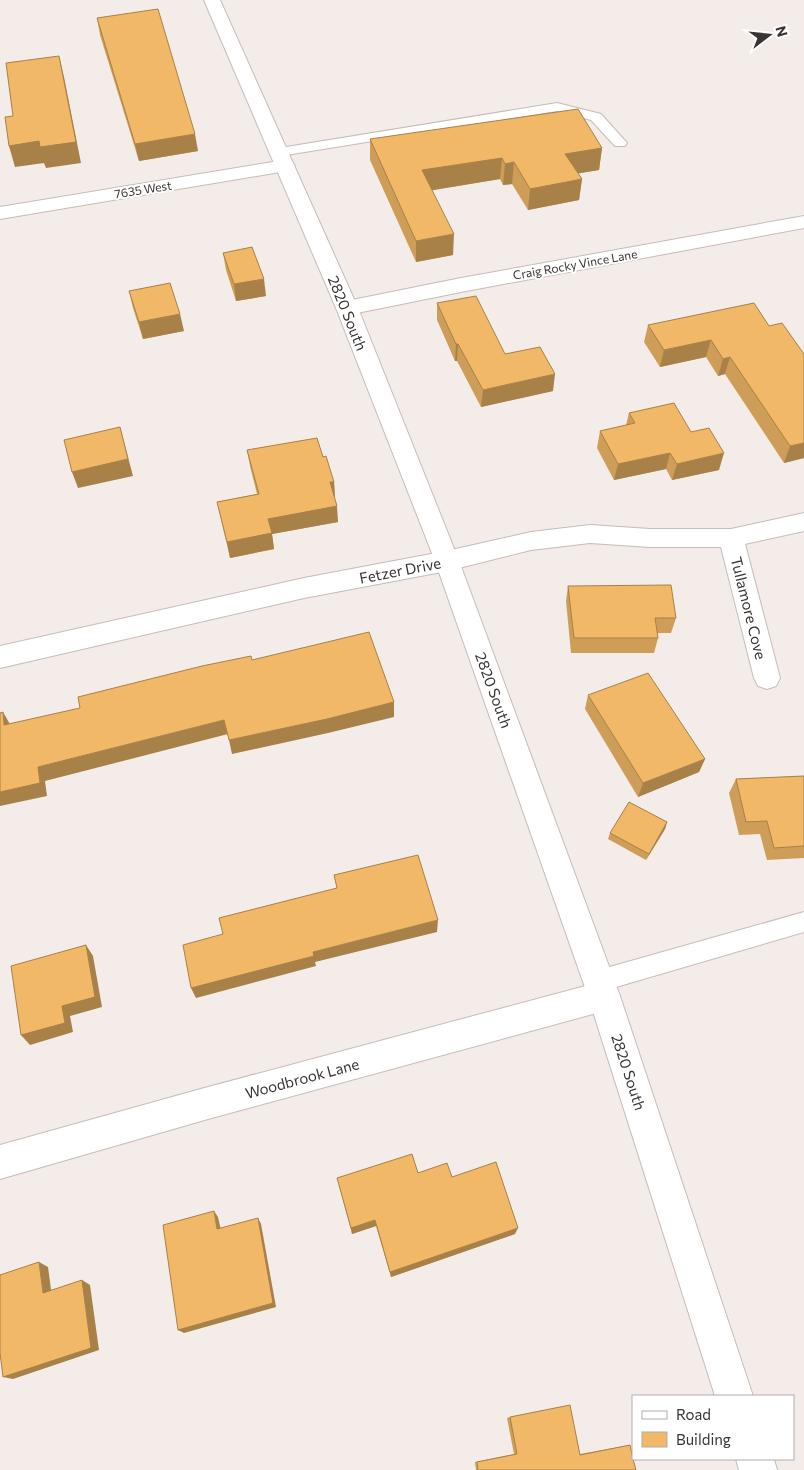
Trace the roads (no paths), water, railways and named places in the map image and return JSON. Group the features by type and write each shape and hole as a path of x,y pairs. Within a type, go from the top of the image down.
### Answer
{"street":[{"name":"2820 South","path":"212,0 347,308 447,561 601,988 734,1395"},
{"name":"7635 West","path":"0,213 282,159"},
{"name":"Craig Rocky Vince Lane","path":"347,308 804,222"},
{"name":"Fetzer Drive","path":"0,657 304,588 447,561 531,540 590,534 650,538 731,538 804,522"},
{"name":"Tullamore Cove","path":"731,538 767,678"},
{"name":"Woodbrook Lane","path":"0,1162 601,988"}],"lane":[{"path":"282,159 512,113 557,107 596,117 620,143"},
{"path":"601,988 804,922"}]}
